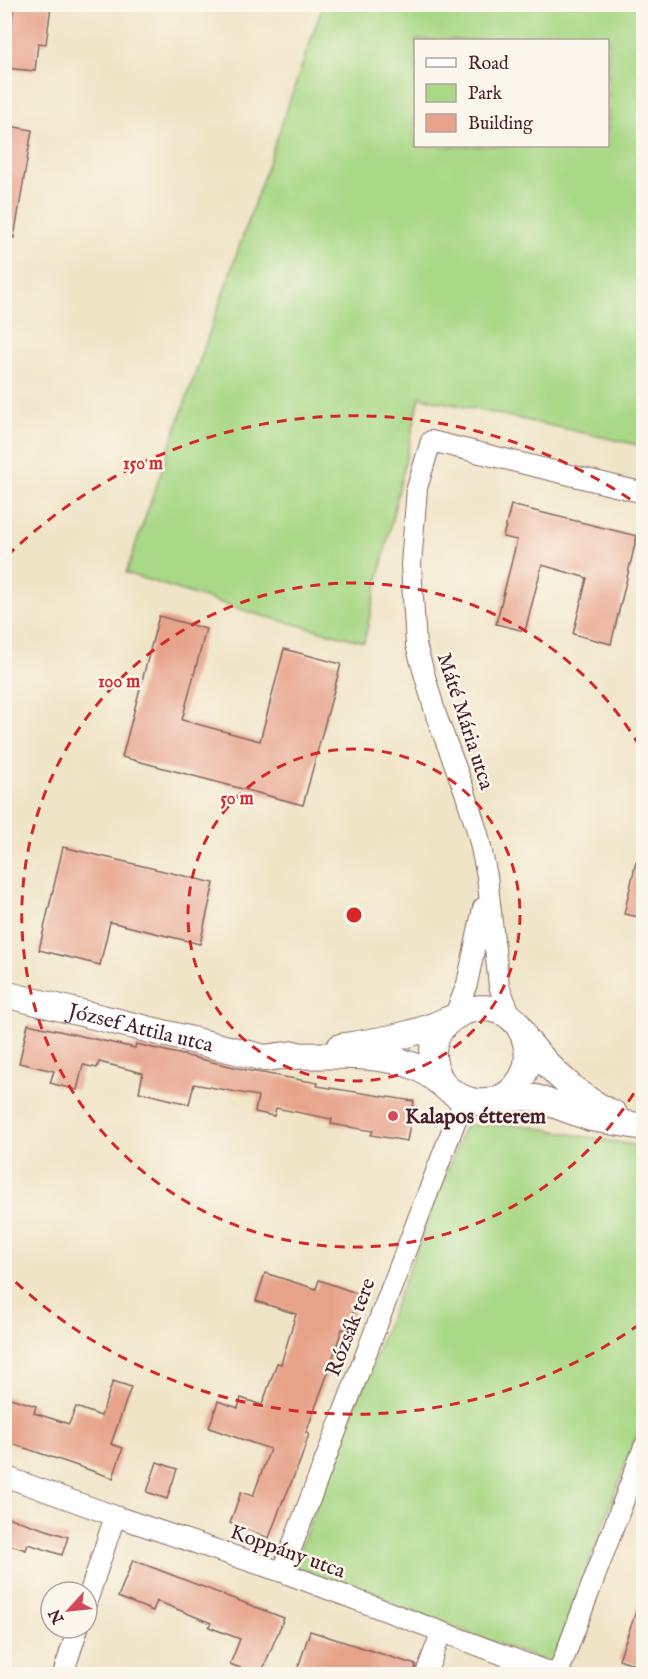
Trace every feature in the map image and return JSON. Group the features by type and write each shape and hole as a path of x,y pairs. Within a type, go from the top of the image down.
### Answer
{"street":[{"name":"Máté Mária utca","path":"512,1019 499,986 487,876 465,792 436,715 416,645 412,554 417,488 431,441 644,493"},
{"name":"Máté Mária utca","path":"451,1018 471,966 481,923 487,876"},
{"name":"József Attila utca","path":"4,994 265,1058 405,1035 430,1028 469,1009 484,1007 499,1011 512,1019"},
{"path":"451,1018 436,1039 433,1052 439,1077 455,1093 481,1102 522,1097 536,1098 591,1118 641,1126"},
{"path":"512,1019 549,1067 572,1089 600,1107 641,1126"},
{"path":"493,1101 516,1087 525,1073 528,1053 526,1040"},
{"name":"József Attila utca","path":"279,1056 385,1059 417,1067 455,1093"},
{"name":"Rózsák tere","path":"282,1572 455,1093"},
{"path":"556,1674 644,1447"},
{"name":"Koppány utca","path":"4,1476 282,1572 441,1634 556,1674"},
{"path":"94,1580 115,1516"},
{"path":"426,1674 441,1634"},
{"path":"63,1674 74,1640"}],"green space":[{"path":"323,5 643,5 643,446 420,397 364,642 256,614 126,573"},
{"path":"465,1125 522,1125 643,1147 643,1417 552,1664 293,1567"}],"building":[{"path":"14,4 51,6 46,44 38,43 35,71 4,68 4,46 8,47"},
{"path":"4,125 32,130 14,238 4,237"},
{"path":"511,505 637,536 611,644 573,634 587,578 542,565 525,631 496,624 517,540 503,537"},
{"path":"159,616 206,629 182,720 260,741 284,649 341,664 303,805 122,757"},
{"path":"63,847 214,883 200,944 110,922 100,965 39,950"},
{"path":"636,862 644,863 644,918 624,914"},
{"path":"28,1024 135,1048 136,1044 251,1071 318,1083 317,1086 414,1101 407,1141 371,1135 373,1131 331,1124 332,1119 276,1108 274,1116 255,1112 258,1096 194,1084 189,1104 139,1092 143,1073 99,1062 97,1068 83,1065 77,1090 50,1083 54,1071 19,1063"},
{"path":"265,1273 316,1289 319,1280 359,1294 348,1331 342,1329 306,1433 309,1434 301,1459 269,1538 230,1523 241,1492 253,1496 270,1449 209,1428 218,1401 238,1408 241,1398 262,1405 277,1363 281,1364 296,1314 256,1301"},
{"path":"113,1381 131,1387 111,1444 123,1448 113,1478 4,1441 4,1396 36,1406 34,1413 69,1424 76,1407 101,1416"},
{"path":"157,1462 177,1469 167,1499 147,1492"},
{"path":"4,1516 68,1537 62,1555 28,1544 26,1550 4,1543"},
{"path":"133,1560 284,1618 261,1674 230,1664 240,1639 209,1627 211,1623 157,1601 153,1611 118,1597"},
{"path":"641,1598 644,1599 644,1668 619,1659"},
{"path":"310,1631 416,1665 414,1674 296,1674"}],"place":[{"name":"Kalapos étterem","path":"393,1116"}]}
